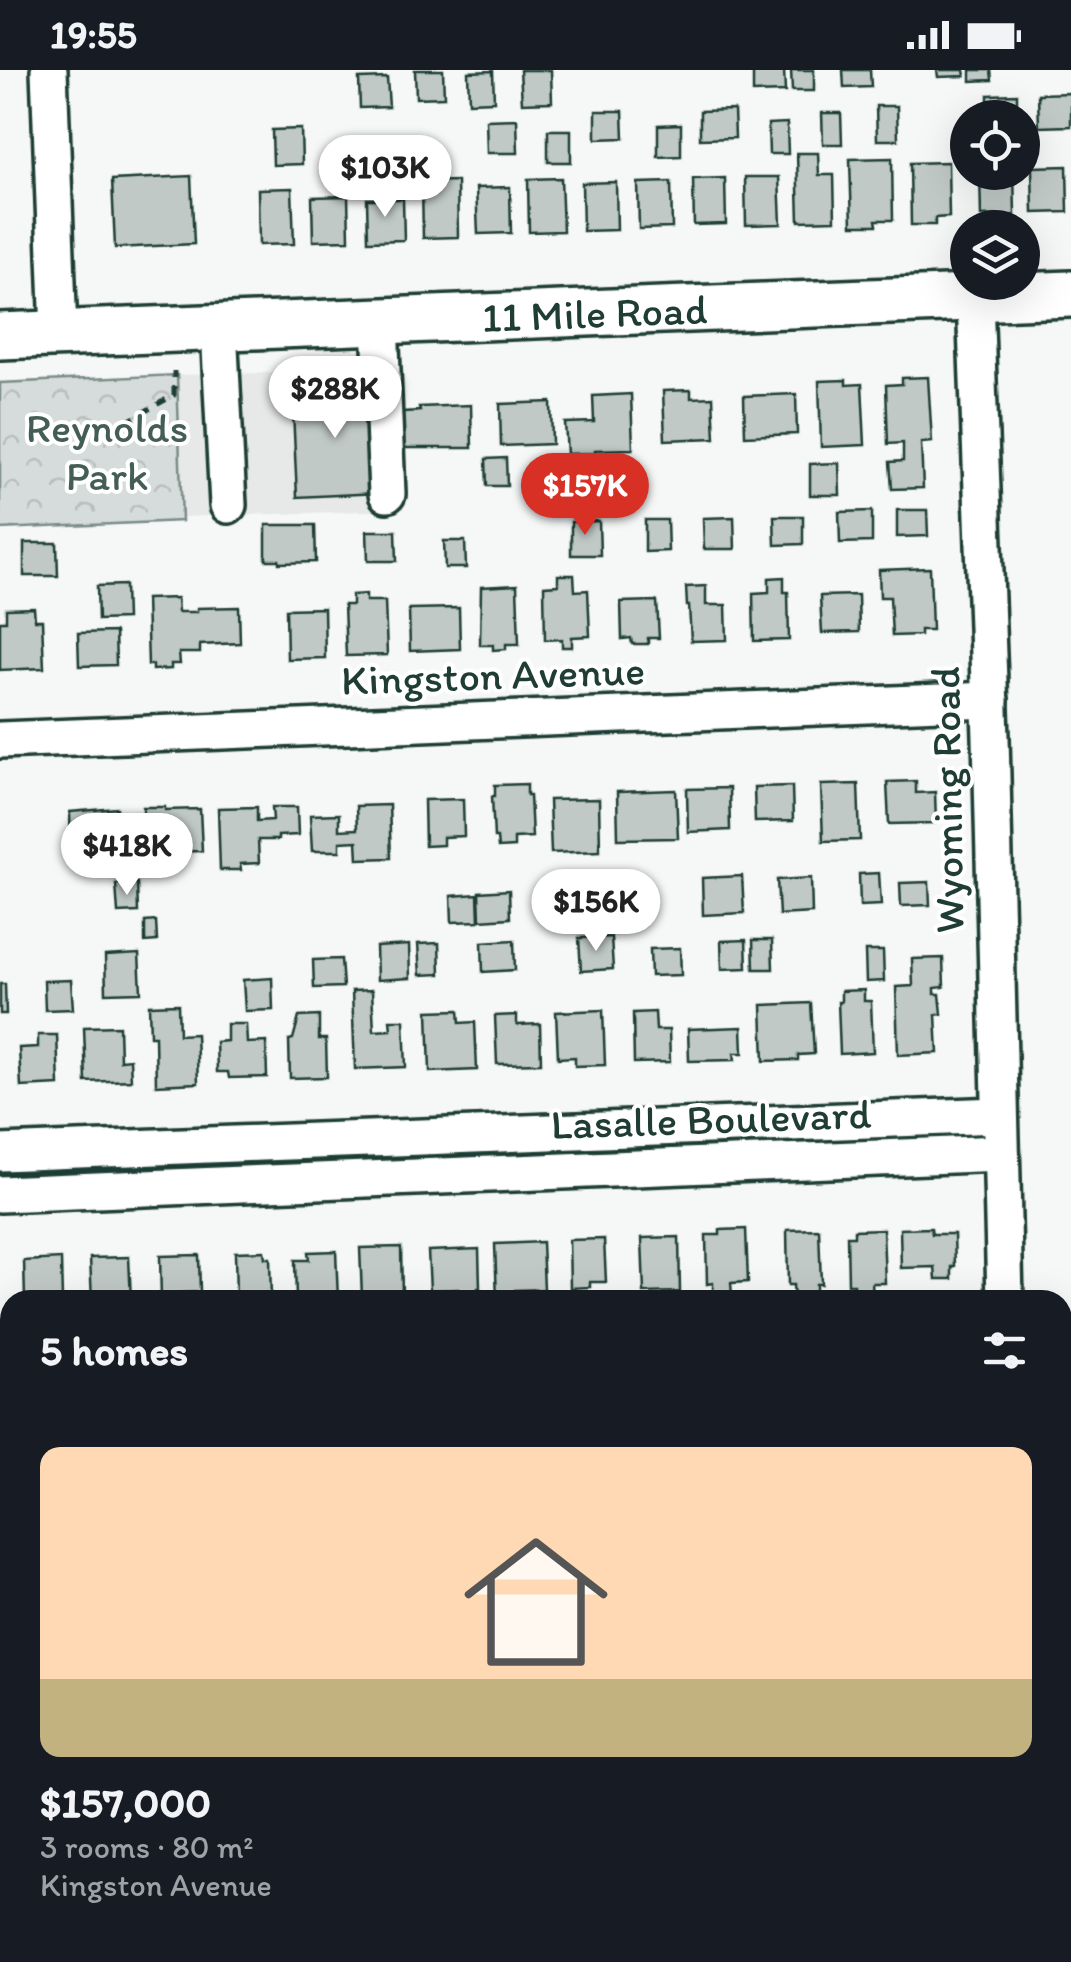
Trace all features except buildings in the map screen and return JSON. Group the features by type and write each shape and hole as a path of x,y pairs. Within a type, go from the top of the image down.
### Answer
{"main road":[{"name":"11 Mile Road","path":"1040,295 1071,294"},
{"name":"11 Mile Road","path":"0,336 950,299"}],"street":[{"path":"49,70 59,334"},
{"name":"Wyoming Road","path":"976,300 1005,1290"},
{"path":"380,322 388,494"},
{"path":"218,328 228,505"},
{"name":"Kingston Avenue","path":"0,740 990,700"},
{"name":"Lasalle Boulevard","path":"0,1153 999,1116"},
{"path":"423,1138 425,1176"},
{"name":"Lasalle Boulevard","path":"0,1194 1001,1154"}],"path":[{"path":"126,422 174,395 174,371"}],"shaded area":[{"path":"395,364 399,510 182,517 177,375"}],"green space":[{"name":"Reynolds Park","path":"177,375 182,521 0,529 0,383"}]}
